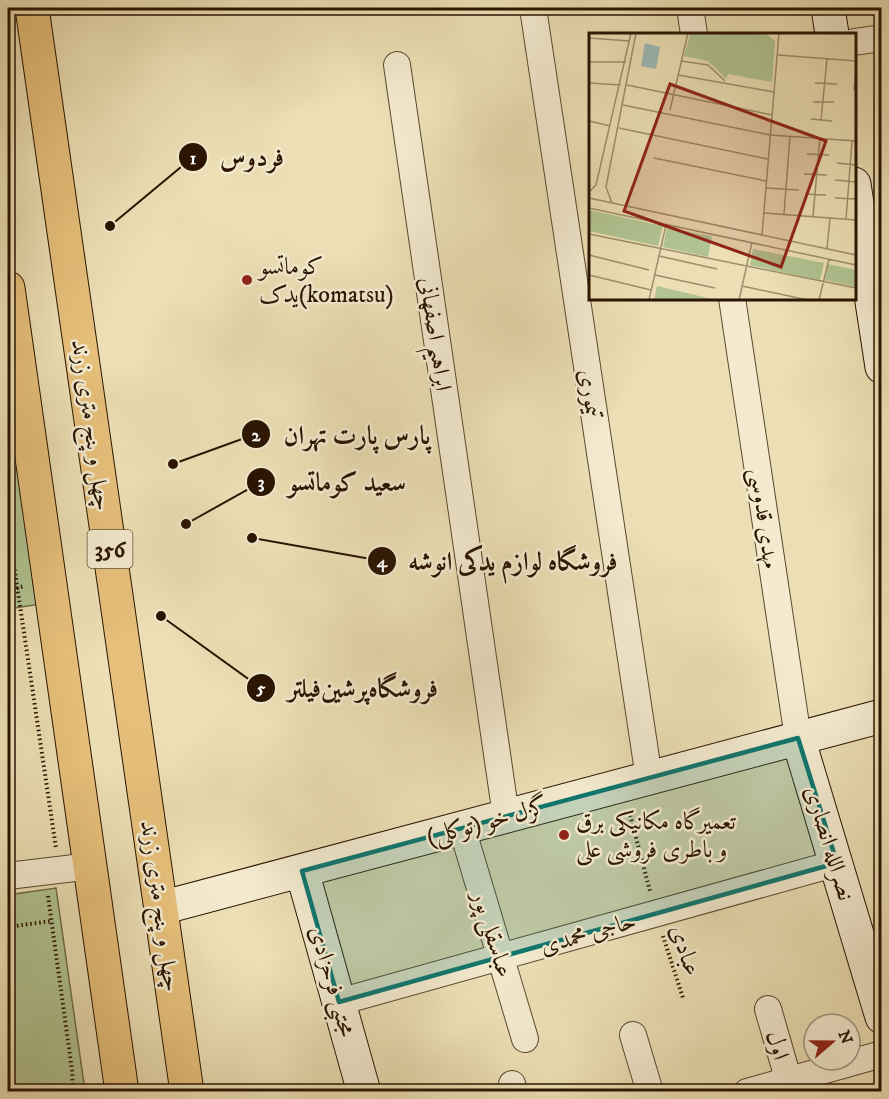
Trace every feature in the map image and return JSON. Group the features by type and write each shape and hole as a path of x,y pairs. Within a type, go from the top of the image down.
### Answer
{"main road":[{"name":"چهل و پنج متری زرند","path":"32,8 187,1092"},
{"path":"8,291 76,868 122,1092"}],"street":[{"name":"تیموری","path":"533,8 636,781"},
{"path":"690,8 694,33"},
{"path":"828,8 832,33"},
{"path":"856,42 882,38"},
{"name":"ابراهیم اصفهانی","path":"397,65 506,816"},
{"path":"856,191 882,367"},
{"name":"مهدی قدوسی","path":"732,300 798,738"},
{"name":"گزل خو (توکلی)","path":"161,908 882,716"},
{"name":"نصرالله انصاری","path":"798,738 882,1017"},
{"name":"عباسقلی پور","path":"462,828 525,1039"},
{"name":"حاجی محمدی","path":"339,1002 837,863"},
{"path":"8,876 76,868"},
{"name":"مجتبی فرحزادی","path":"302,871 364,1092"},
{"name":"اول","path":"768,1009 790,1086"},
{"path":"633,1035 650,1092"},
{"path":"747,1092 790,1086 882,1054"}],"path":[{"path":"8,525 16,588 76,868"},
{"path":"8,591 28,585"},
{"name":"عبادی","path":"636,781 656,914 683,998"},
{"path":"48,893 73,1092"},
{"path":"8,927 51,921"}],"highlighted area":[{"path":"798,738 837,863 339,1002 302,871"}],"green space":[{"path":"8,364 41,604 8,609"},
{"path":"56,888 85,1091 8,1091 8,895"}],"place":[{"name":"فردوس","path":"110,226"},
{"name":"کوماتسو یدک(komatsu)","path":"247,280"},
{"name":"پارس پارت تهران","path":"173,464"},
{"name":"سعید کوماتسو","path":"186,524"},
{"name":"فروشگاه لوازم یدکی انوشه","path":"252,538"},
{"name":"فروشگاه‌پرشین‌فیلتر","path":"161,616"},
{"name":"تعمیرگاه مکانیکی برق و باطری فروشی علی","path":"564,835"}]}
